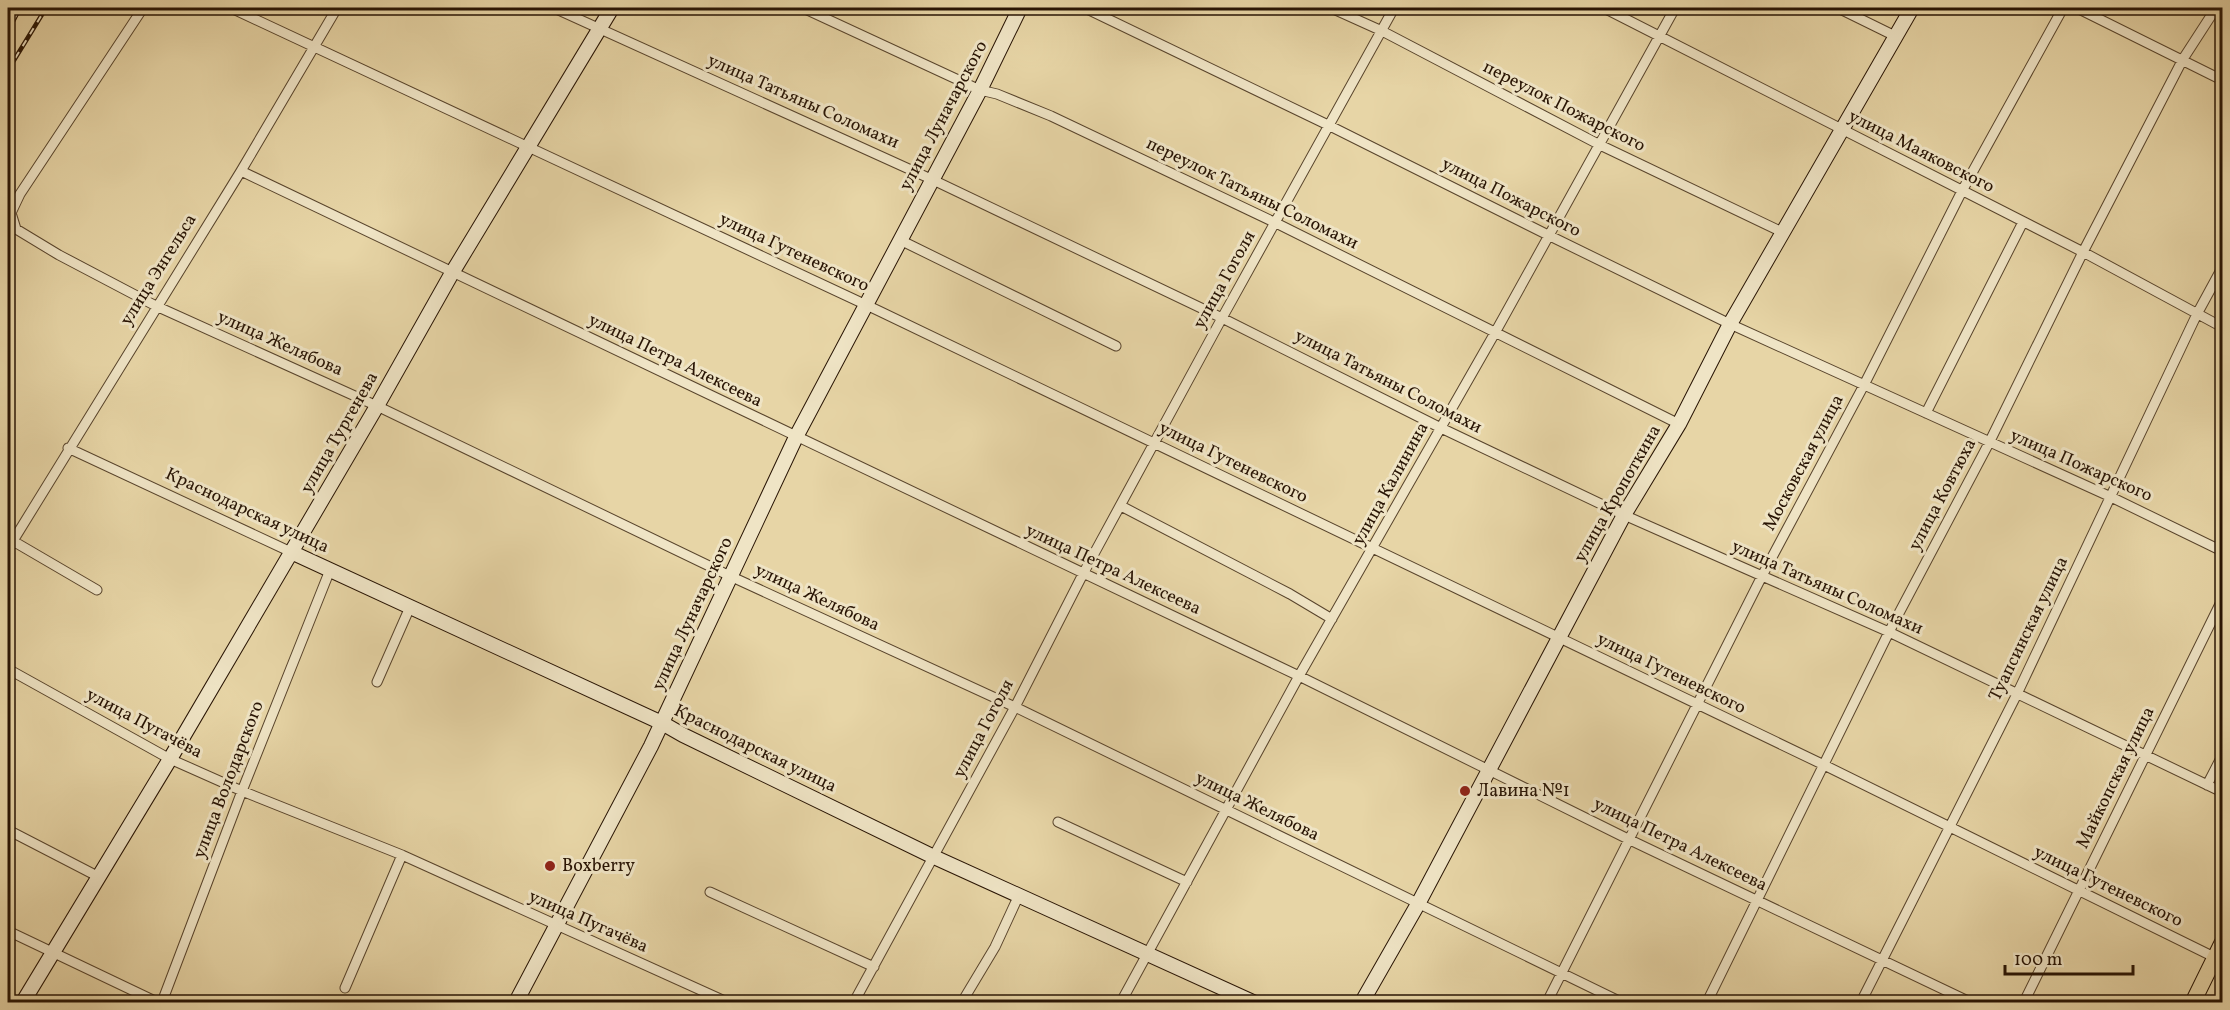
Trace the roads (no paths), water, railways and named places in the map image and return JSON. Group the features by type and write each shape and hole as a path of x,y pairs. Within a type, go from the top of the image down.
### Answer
{"main road":[{"name":"улица Тургенева","path":"23,1002 170,759 377,406 452,273 612,8"},
{"name":"улица Луначарского","path":"516,1002 662,723 796,437 980,90 1020,8"},
{"name":"улица Кропоткина","path":"1362,1002 1418,903 1624,515 1679,424 1730,324 1912,8"},
{"name":"Краснодарская улица","path":"291,552 662,723 934,857 1253,1002"},
{"path":"2193,1002 2223,943"}],"street":[{"name":"улица Желябова","path":"143,8 20,194 11,213 16,229 59,255 156,306 377,406 730,576 1015,707 1621,1002"},
{"name":"улица Гутеневского","path":"231,8 867,305 1824,765 2216,958"},
{"name":"улица Энгельса","path":"10,545 241,171 337,8"},
{"name":"улица Татьяны Соломахи","path":"554,8 931,179 1222,318 1441,428 1624,515 1889,632 2223,792"},
{"name":"переулок Татьяны Соломахи","path":"803,8 980,90 997,94 1052,116 1276,222 1679,424"},
{"name":"улица Пожарского","path":"1085,8 1328,125 1730,324 2111,497 2223,551"},
{"name":"переулок Пожарского","path":"1331,8 1382,31 1600,145 1782,232"},
{"name":"улица Гоголя","path":"854,1002 1015,707 1083,574 1222,318 1394,8"},
{"name":"улица Маяковского","path":"1604,8 2083,252 2223,327"},
{"name":"улица Калинина","path":"1121,1002 1299,676 1496,332 1675,8"},
{"path":"1838,8 1895,36"},
{"name":"Московская улица","path":"1547,1002 1762,576 1864,386 1962,192 2063,8"},
{"path":"2078,8 2223,80"},
{"name":"улица Ковтюха","path":"1707,1002 1889,632 1989,443 2083,252 2184,59 2216,8"},
{"name":"улица Петра Алексеева","path":"241,171 1299,676 1628,839 1970,1002"},
{"path":"1926,413 2023,222"},
{"path":"900,240 1116,346"},
{"name":"Туапсинская улица","path":"1860,1002 2017,694 2198,314 2223,268"},
{"name":"Краснодарская улица","path":"68,448 291,552"},
{"path":"1121,506 1290,594 1332,619"},
{"path":"10,545 97,590"},
{"name":"улица Володарского","path":"162,1002 242,791 330,570"},
{"name":"Майкопская улица","path":"2024,1002 2223,600"},
{"path":"377,682 410,608"},
{"name":"улица Пугачёва","path":"8,669 170,759 242,791 402,855 727,1002"},
{"path":"2207,785 2223,756"},
{"path":"1058,822 1187,882"},
{"path":"8,830 99,877"},
{"path":"345,988 402,855"},
{"path":"710,892 874,967"},
{"path":"962,1002 994,947 1019,896"},
{"path":"8,931 157,1002"}],"railway":[{"path":"8,31 20,8"},
{"path":"8,70 46,8"}],"place":[{"name":"Лавина №1","path":"1465,791"},
{"name":"Boxberry","path":"550,866"}]}
